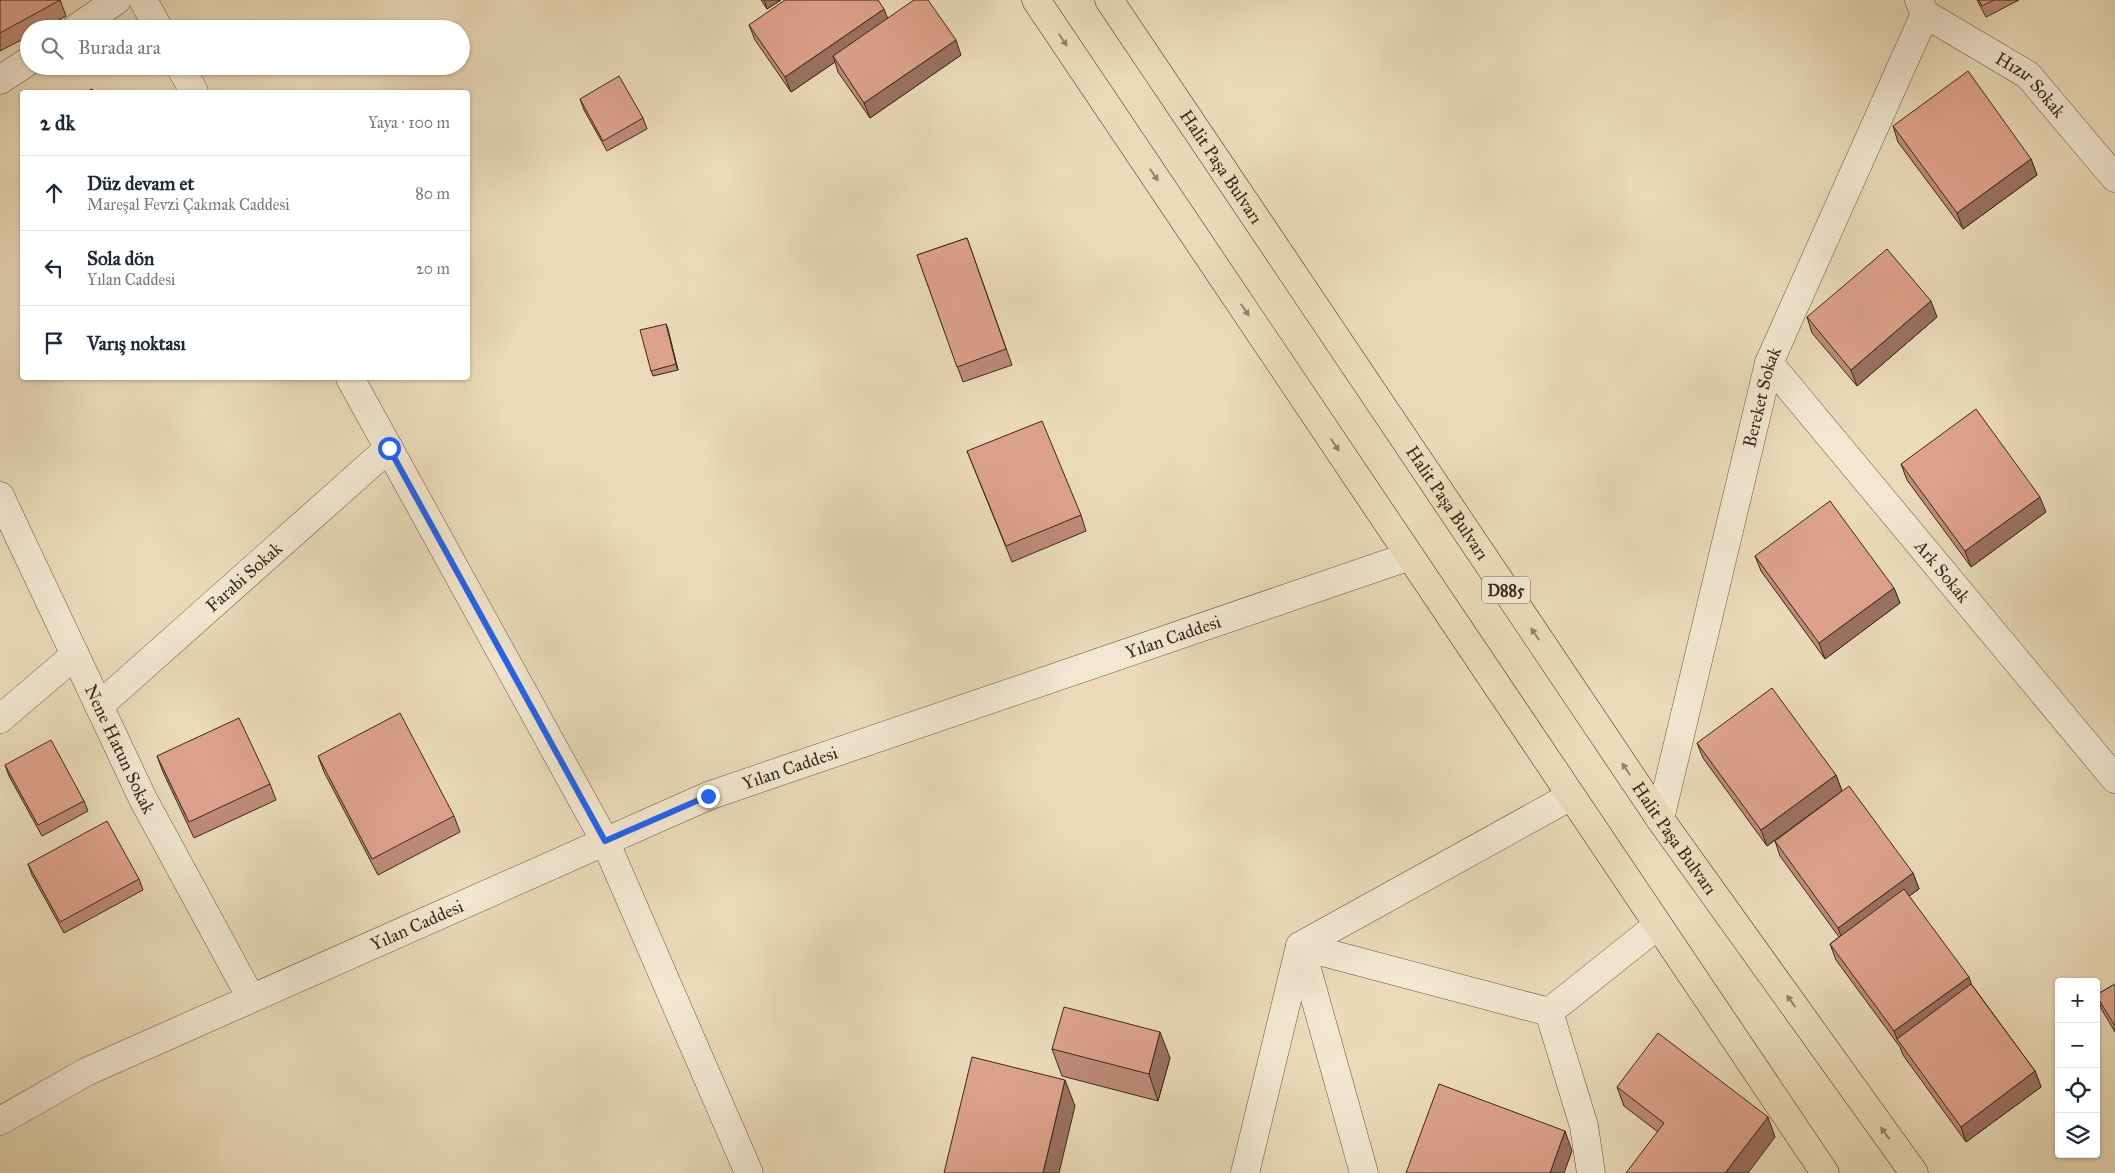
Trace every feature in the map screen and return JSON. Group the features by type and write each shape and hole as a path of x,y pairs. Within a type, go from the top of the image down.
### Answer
{"highway":[{"path":"1036,0 1825,1173"},
{"name":"Halit Paşa Bulvarı","path":"1109,0 1660,819 1914,1173"}],"street":[{"path":"88,20 117,0"},
{"path":"143,0 154,20"},
{"name":"Bereket Sokak","path":"1660,819 1769,363 1922,7"},
{"name":"Hızır Sokak","path":"1922,7 2028,75 2115,178"},
{"path":"0,80 20,66"},
{"path":"185,75 193,90"},
{"name":"Ark Sokak","path":"1769,363 2115,779"},
{"path":"351,380 605,841 749,1173"},
{"name":"Farabi Sokak","path":"99,706 389,448"},
{"name":"Nene Hatun Sokak","path":"0,496 143,799 251,998"},
{"name":"Yılan Caddesi","path":"0,1121 86,1072 708,796 1410,556"},
{"path":"0,719 75,655"},
{"path":"1245,1173 1300,946 1572,796"},
{"path":"1549,1012 1658,925"},
{"path":"1300,946 1549,1012"},
{"path":"1300,946 1364,1173"},
{"path":"1549,1012 1584,1126 1591,1173"}],"building":[{"path":"0,0 60,0 24,20 20,20 20,22 0,33"},
{"path":"785,0 878,0 884,9 785,77 749,25"},
{"path":"914,0 928,0 956,40 864,103 833,56"},
{"path":"1979,0 1994,0 1982,6"},
{"path":"1968,71 2031,159 1957,213 1893,126"},
{"path":"619,76 643,118 603,141 580,99"},
{"path":"967,238 1006,349 957,367 917,255"},
{"path":"1887,249 1931,301 1851,370 1807,317"},
{"path":"666,324 676,364 651,371 640,330"},
{"path":"1976,409 2040,497 1965,551 1901,464"},
{"path":"1042,421 1081,515 1006,546 967,451"},
{"path":"1830,501 1894,588 1819,643 1755,556"},
{"path":"1772,688 1836,775 1761,830 1697,743"},
{"path":"400,713 454,816 372,859 318,756"},
{"path":"239,718 270,784 189,822 157,756"},
{"path":"51,740 84,801 38,825 5,765"},
{"path":"1849,786 1913,873 1838,928 1775,841"},
{"path":"107,821 139,879 60,922 28,864"},
{"path":"1904,889 1969,977 1894,1031 1830,944"},
{"path":"1971,984 2035,1071 1961,1127 1897,1039"},
{"path":"2115,984 2115,1026 2100,1002 2100,993"},
{"path":"1064,1007 1160,1032 1149,1074 1052,1049"},
{"path":"1658,1033 1768,1117 1725,1173 1626,1173 1664,1123 1617,1087"},
{"path":"972,1057 1065,1080 1043,1173 944,1173"},
{"path":"1439,1084 1565,1131 1550,1173 1406,1173"}],"route":[{"path":"389,448 605,841 708,796"}]}
